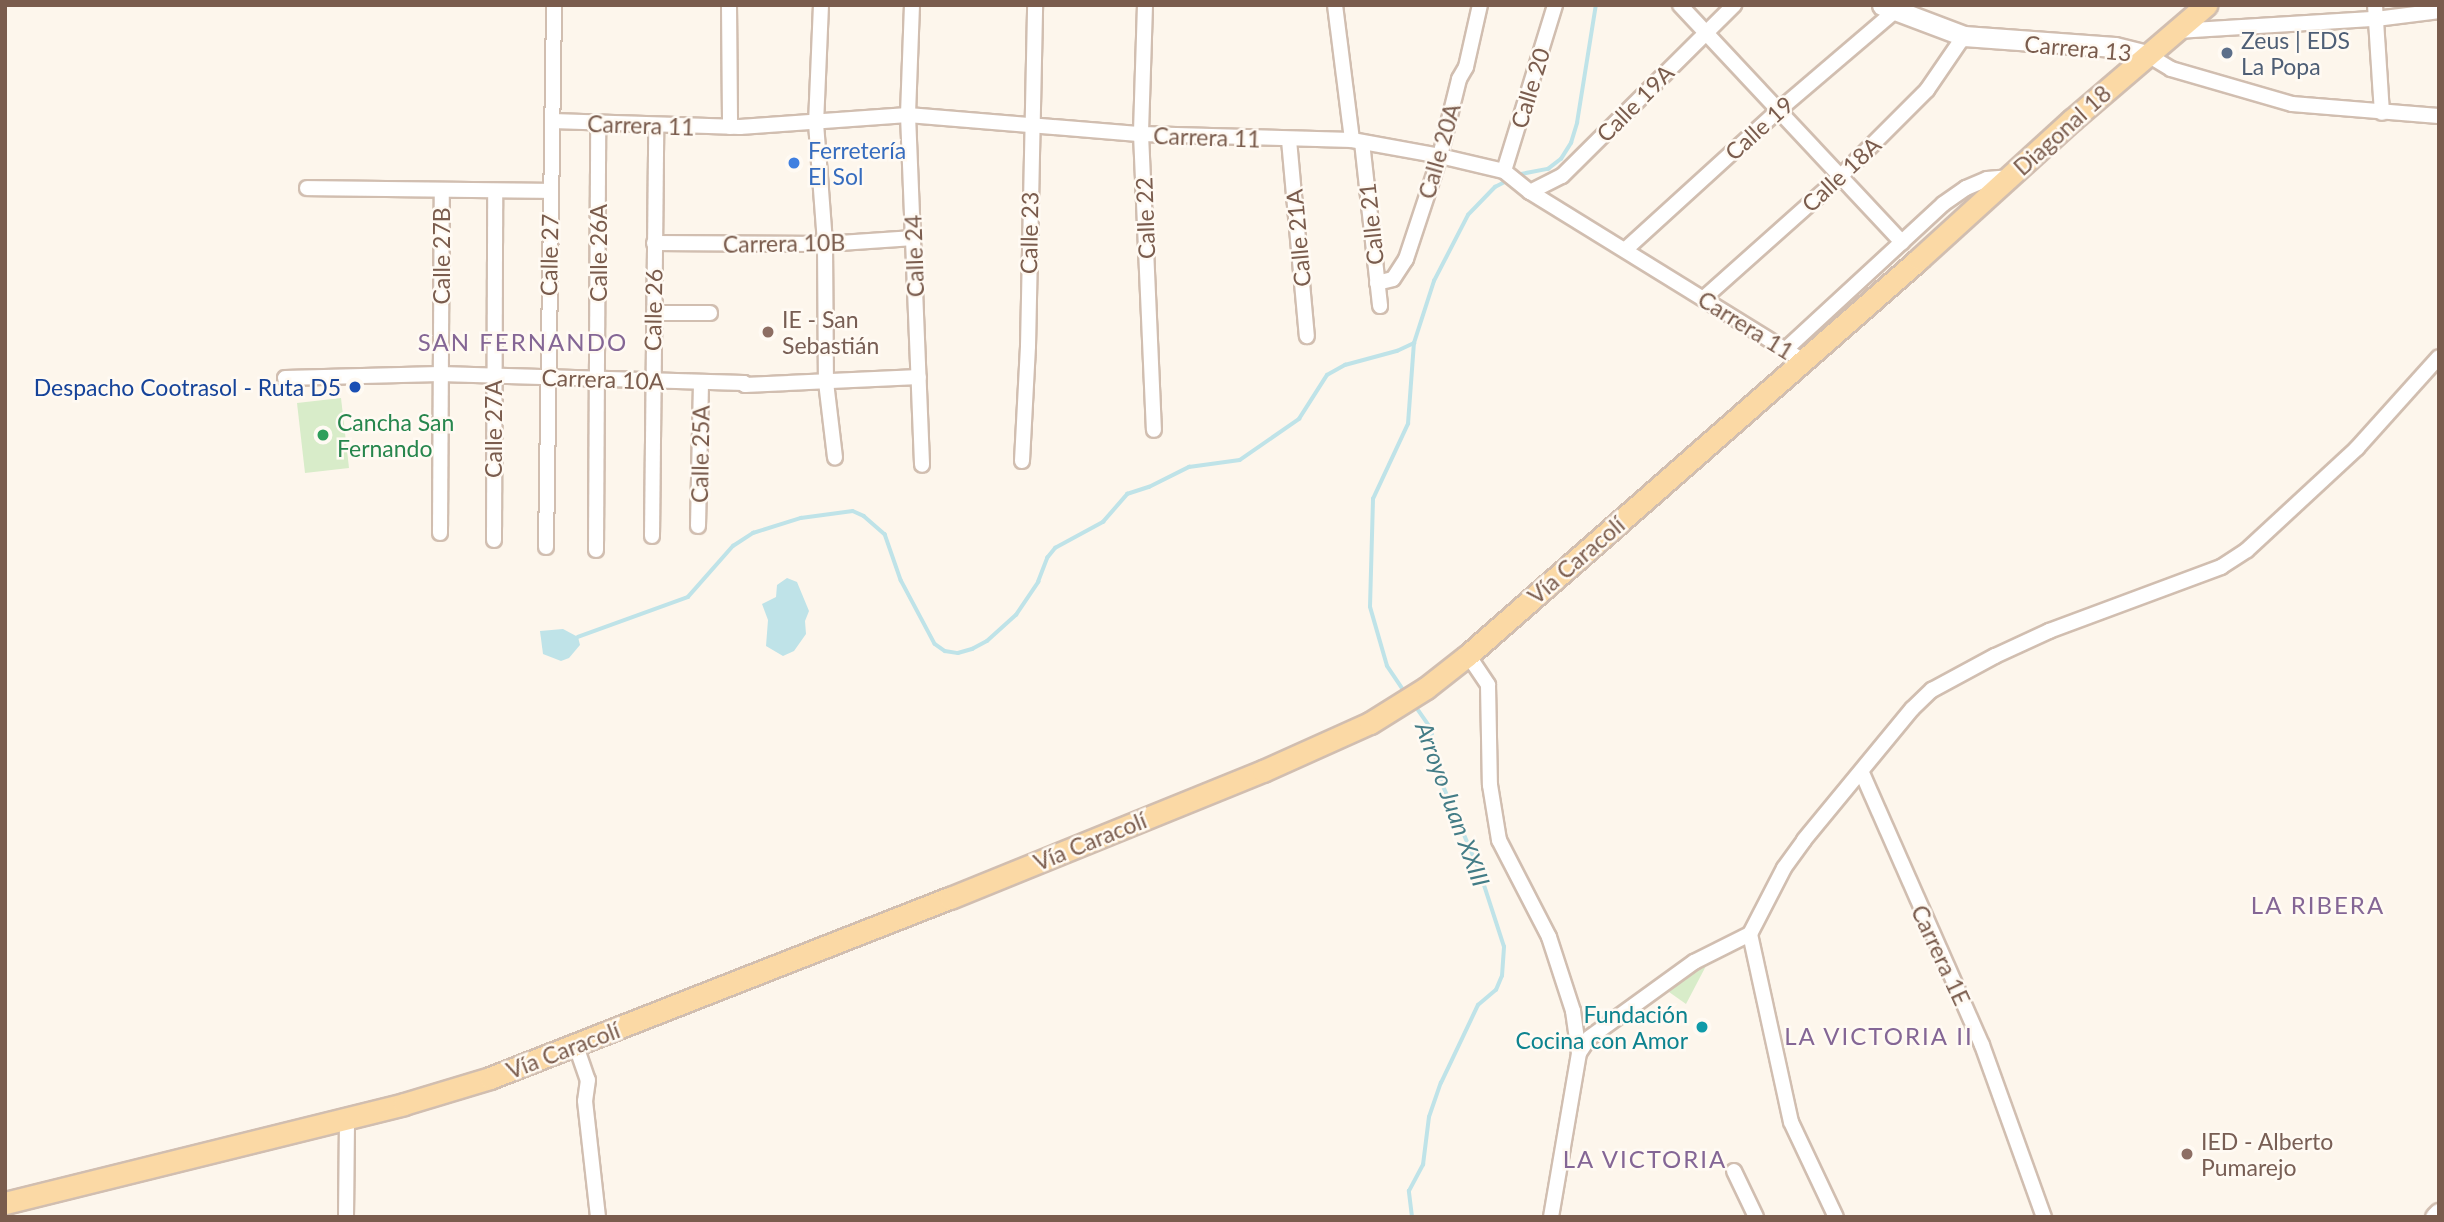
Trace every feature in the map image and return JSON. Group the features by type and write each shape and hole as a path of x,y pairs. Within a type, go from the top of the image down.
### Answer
{"main road":[{"name":"Diagonal 18","path":"2010,177 2206,5"},
{"name":"Vía Caracolí","path":"5,1203 347,1118 490,1077 576,1046 1263,771 1370,723 1410,699 1468,655 1795,356 2010,177"}],"street":[{"name":"Calle 27","path":"546,547 554,5"},
{"path":"729,5 730,127"},
{"path":"821,5 816,123 825,244 826,382 835,457"},
{"name":"Calle 24","path":"912,5 908,115 922,464"},
{"name":"Calle 23","path":"1022,461 1028,346 1030,124 1035,5"},
{"name":"Calle 22","path":"1145,5 1141,134 1154,430"},
{"name":"Calle 21","path":"1335,5 1380,306"},
{"name":"Calle 20A","path":"1377,283 1393,279 1405,259 1440,156 1459,79 1466,68 1480,5"},
{"name":"Calle 20","path":"1508,175 1555,5"},
{"path":"1680,5 1902,242"},
{"name":"Calle 19A","path":"1531,192 1562,176 1734,5"},
{"name":"Carrera 13","path":"1889,8 1964,36 2115,47 2148,55 2171,69 2292,104 2439,116"},
{"name":"Calle 19","path":"1626,249 1889,8"},
{"path":"2177,31 2375,12 2439,11"},
{"path":"2375,12 2382,113"},
{"name":"Calle 18A","path":"1704,298 1841,176 1927,90 1964,36"},
{"name":"Carrera 11","path":"552,121 598,125 730,127 908,115 1141,134 1357,141 1440,156 1508,175 1531,192 1795,356"},
{"name":"Calle 26A","path":"596,550 598,125"},
{"name":"Calle 26","path":"652,536 656,125"},
{"name":"Calle 21A","path":"1289,139 1307,336"},
{"name":"Diagonal 18","path":"1795,356 1902,242 1943,204 1966,188 1987,179 2010,177"},
{"path":"307,188 551,191"},
{"name":"Calle 27B","path":"440,533 442,190"},
{"name":"Calle 27A","path":"494,540 495,191"},
{"name":"Carrera 10B","path":"654,243 825,244 914,238"},
{"path":"654,313 710,313"},
{"path":"1579,1053 1589,1038 1693,962 1750,934 1784,868 1830,807 1912,709 1932,690 2049,631 2221,567 2247,550 2357,448 2439,357"},
{"name":"Carrera 10A","path":"285,378 440,374 745,385 919,377"},
{"name":"Calle 25A","path":"698,526 701,382"},
{"path":"1468,655 1488,685 1490,785 1499,840 1549,937 1573,1011 1579,1053 1551,1217"},
{"name":"Carrera 1E","path":"1861,773 1982,1045 2044,1217"},
{"path":"1750,934 1791,1122 1836,1217"},
{"path":"576,1046 587,1080 585,1101 598,1217"},
{"path":"346,1217 347,1118"},
{"path":"1734,1171 1756,1217"},
{"path":"2435,1217 2439,1213"}],"green space":[{"name":"Cancha San Fernando","path":"341,398 349,468 305,473 297,403"},
{"path":"1701,961 1707,964 1686,1004 1669,992"}],"water":[{"path":"787,578 797,582 809,611 805,621 806,634 794,651 783,656 766,646 768,620 762,604 776,597 777,585"},
{"path":"563,629 578,637 580,645 569,658 561,661 543,654 540,631"}],"waterway":[{"path":"1516,175 1548,169 1561,159 1571,143 1577,123 1596,5"},
{"path":"578,637 688,597 733,546 753,533 801,518 853,511 864,516 885,534 901,580 935,644 945,651 958,653 972,649 987,641 1016,615 1038,582 1047,558 1055,548 1103,522 1127,494 1149,487 1189,467 1240,460 1299,419 1327,375 1345,365 1397,351 1414,343 1434,281 1468,215 1495,187 1505,182"},
{"name":"Arroyo Juan XXIII","path":"1405,693 1387,666 1370,607 1373,499 1408,424 1414,343"},
{"name":"Arroyo Juan XXIII","path":"1412,1217 1409,1191 1423,1165 1429,1117 1441,1083 1478,1005 1496,990 1502,976 1504,947 1479,870 1438,775 1431,729 1414,705"}],"place":[{"name":"Zeus | EDS La Popa","path":"2227,53"},
{"name":"Ferretería El Sol","path":"794,163"},
{"name":"IE - San Sebastián","path":"768,332"},
{"name":"Despacho Cootrasol - Ruta D5","path":"355,387"},
{"name":"Cancha San Fernando","path":"323,435"},
{"name":"Fundación Cocina con Amor","path":"1702,1027"},
{"name":"IED - Alberto Pumarejo","path":"2187,1154"}],"district":[{"name":"SAN FERNANDO","path":"523,342"},
{"name":"LA RIBERA","path":"2318,905"},
{"name":"LA VICTORIA II","path":"1879,1036"},
{"name":"LA VICTORIA","path":"1645,1159"}]}
